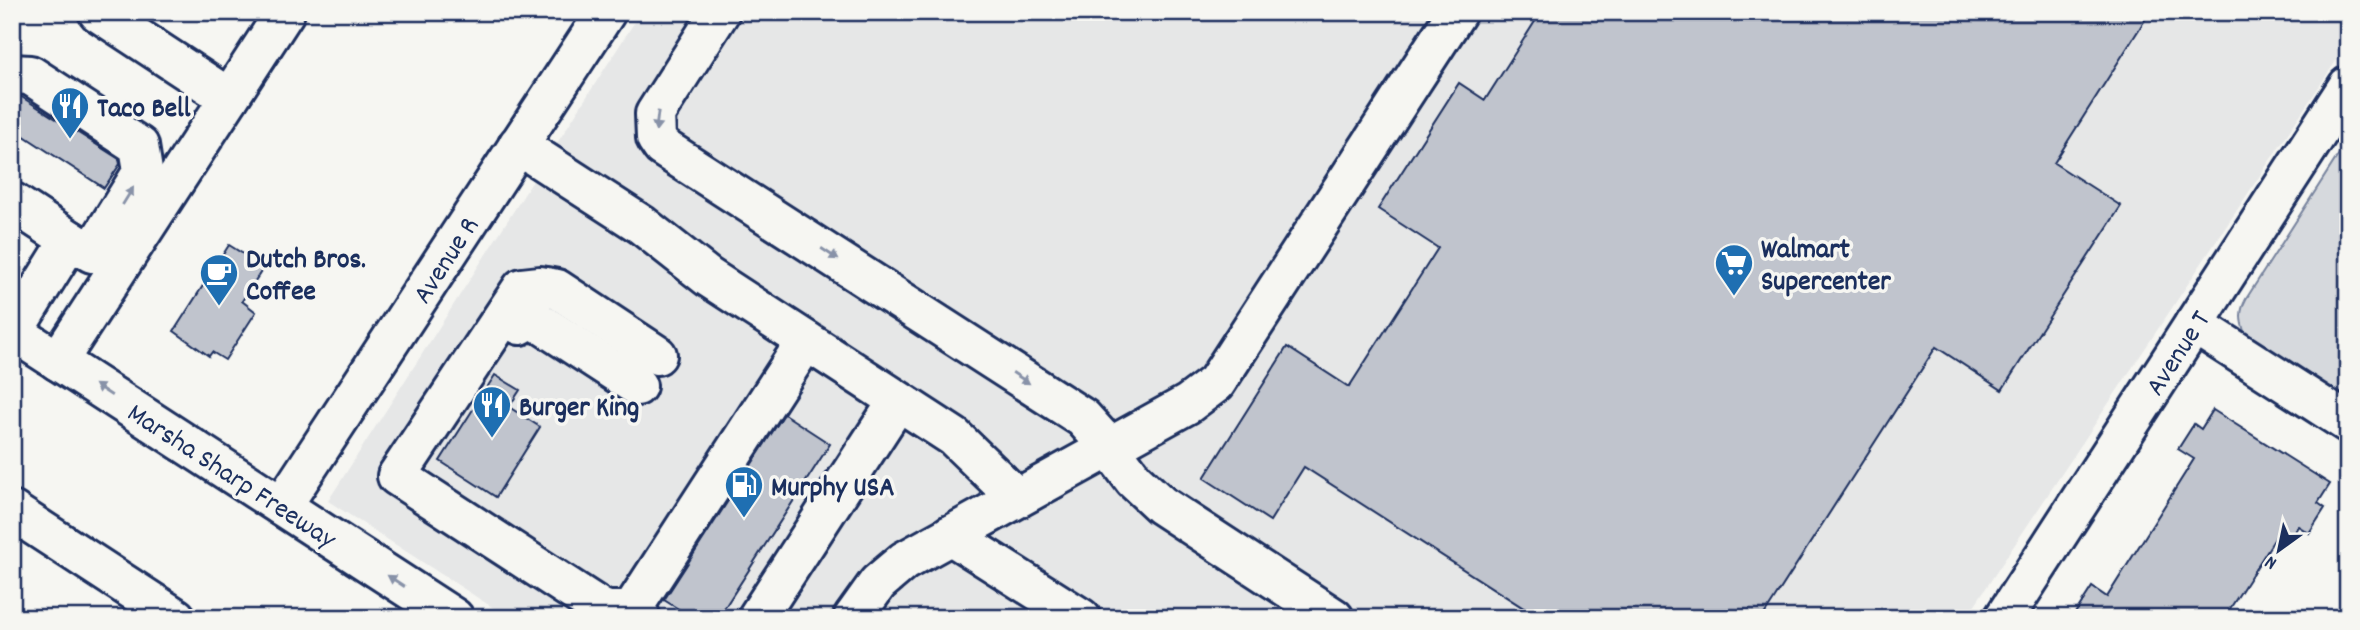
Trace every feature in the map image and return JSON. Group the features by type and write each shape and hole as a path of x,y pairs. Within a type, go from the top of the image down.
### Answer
{"main road":[{"path":"98,12 229,98"},
{"path":"58,361 285,12"},
{"name":"Avenue R","path":"282,506 606,12"},
{"path":"720,12 655,114 656,138 662,147 1083,418 1134,480 1161,505 1334,618"},
{"path":"853,618 878,583 904,561 1188,404 1216,383 1457,12"},
{"path":"12,74 30,75 139,146 143,171 12,331"},
{"name":"Avenue T","path":"2004,618 2348,86"},
{"path":"518,145 642,225 708,277 954,437 1016,498"},
{"path":"12,202 81,247"},
{"path":"429,497 422,480 424,470 520,325 528,320 537,321 648,369 557,289 540,285 522,288 397,476 429,497 600,608 636,615 806,341"},
{"path":"2194,324 2348,423"},
{"name":"Marsha Sharp Freeway","path":"12,331 454,618"},
{"path":"757,618 898,401"},
{"path":"12,493 167,612"},
{"path":"12,511 167,612"},
{"path":"950,535 1081,618"}],"shaded area":[{"path":"641,12 2348,12 2348,43 1966,618 509,618 328,501"},
{"path":"2348,140 2348,405 2245,334 2241,316 2246,299"}],"building":[{"name":"Walmart Supercenter","path":"1541,12 2150,12 2054,163 2121,206 2002,390 1936,347 1762,618 1539,618 1304,467 1270,521 1204,478 1287,347 1349,387 1438,248 1378,209 1459,83 1485,100"},
{"name":"Taco Bell","path":"20,96 119,159 120,164 104,188 12,128 12,110"},
{"name":"Dutch Bros. Coffee","path":"229,245 264,267 242,301 256,312 225,360 212,352 209,356 174,331"},
{"name":"Burger King","path":"495,375 520,390 509,407 540,427 496,497 440,461"},
{"path":"2213,410 2330,484 2318,503 2325,508 2309,533 2298,526 2291,539 2279,532 2224,618 2072,618 2092,587 2107,597 2194,459 2178,449 2194,424 2201,429"},
{"name":"Murphy USA","path":"784,414 830,444 718,618 693,618 664,600"}],"place":[{"name":"Taco Bell","path":"70,140"},
{"name":"Walmart Supercenter","path":"1734,297"},
{"name":"Dutch Bros. Coffee","path":"219,307"},
{"name":"Burger King","path":"492,439"},
{"name":"Murphy USA","path":"744,519"}]}
